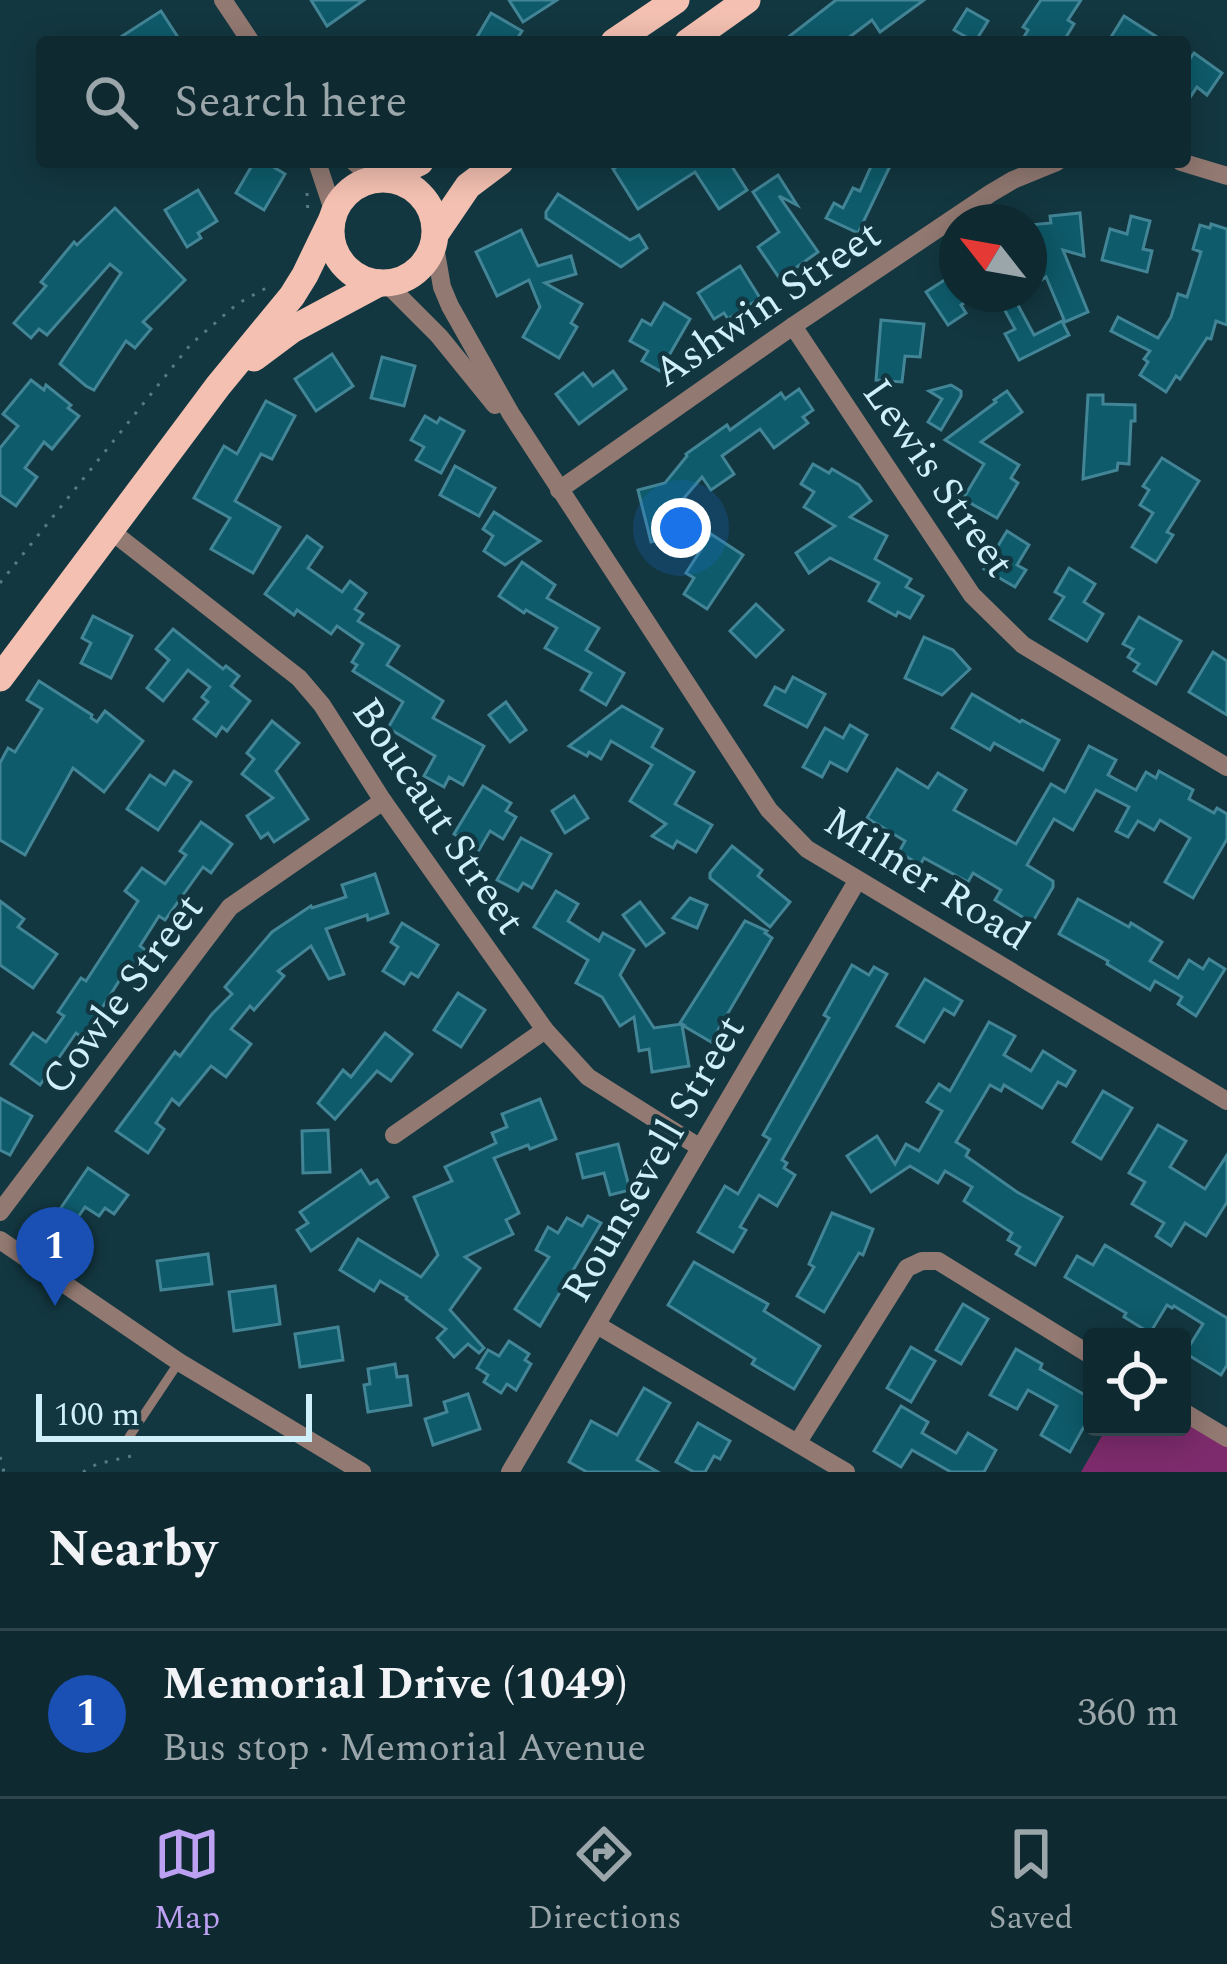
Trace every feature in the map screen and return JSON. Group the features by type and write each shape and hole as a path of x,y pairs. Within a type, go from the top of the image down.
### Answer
{"main road":[{"path":"623,36 676,0"},
{"path":"696,36 747,0"},
{"path":"182,436 234,376 293,329 382,283 414,272 468,186 492,168"},
{"path":"0,678 218,386 292,296 305,275 325,217 350,190 372,173 404,182 428,205 435,237"},
{"path":"325,217 342,264 354,275 382,283"}],"street":[{"path":"223,0 247,36"},
{"path":"1191,163 1227,176"},
{"path":"319,168 325,217"},
{"name":"Ashwin Street","path":"559,490 1022,170"},
{"name":"Milner Road","path":"435,237 438,269 450,306 539,460 769,810 807,849 857,881 1227,1101"},
{"name":"Milner Road","path":"382,283 451,351 539,460"},
{"name":"Lewis Street","path":"794,326 972,595 1023,644 1227,767"},
{"name":"Boucaut Street","path":"111,530 299,678 545,1030 588,1077 699,1148"},
{"name":"Cowle Street","path":"0,1212 230,907 382,801"},
{"name":"Rounsevell Street","path":"510,1472 857,881"},
{"path":"394,1135 545,1030"},
{"path":"0,1240 179,1362 362,1472"},
{"path":"798,1442 907,1268 922,1261 938,1262 1083,1351"},
{"path":"596,1325 846,1472"},
{"path":"1191,1416 1227,1438"}],"lane":[{"path":"129,1437 179,1362"}],"path":[{"path":"319,168 307,187 325,217"},
{"path":"0,583 191,344 237,304 272,286"},
{"path":"83,1472 136,1455"},
{"path":"0,1457 4,1472"}],"shaded area":[{"path":"1191,1416 1227,1438 1227,1472 1081,1472 1102,1436 1191,1436"}],"building":[{"path":"311,0 364,0 327,26"},
{"path":"509,0 557,0 523,22"},
{"path":"836,0 924,0 880,32 872,20 851,36 790,36"},
{"path":"1041,0 1081,0 1068,20 1074,24 1067,36 1024,36 1028,30 1023,27"},
{"path":"967,9 988,21 979,36 954,30"},
{"path":"161,11 177,36 122,36"},
{"path":"491,13 522,31 519,36 478,36"},
{"path":"1124,16 1156,36 1112,36"},
{"path":"1194,53 1222,73 1207,95 1197,87 1191,96"},
{"path":"251,168 275,168 285,174 264,210 236,193"},
{"path":"733,168 747,190 719,209 695,172 638,209 613,169"},
{"path":"870,168 889,168 858,233 826,218 834,203 843,208 853,188 860,191"},
{"path":"778,175 797,205 779,196 818,252 780,279 758,247 779,232 753,192"},
{"path":"198,190 217,221 187,247 165,210"},
{"path":"558,194 630,240 639,235 647,248 621,267 546,218"},
{"path":"115,208 185,280 143,322 151,329 135,348 126,341 94,390 60,364 121,273 110,264 47,335 39,329 31,338 14,323 46,286 41,282 74,242 77,245"},
{"path":"1080,213 1084,256 1063,250 1088,312 1065,322 1047,279 1050,216"},
{"path":"1131,216 1150,221 1143,249 1152,251 1147,272 1102,260 1110,229 1127,234"},
{"path":"1211,224 1227,229 1227,325 1216,321 1211,339 1207,338 1166,392 1140,375 1150,351 1111,331 1118,317 1158,338 1178,294 1187,297 1201,252 1193,249 1200,225 1210,228"},
{"path":"521,230 538,266 571,256 576,274 545,283 582,304 571,323 577,327 559,358 523,337 540,307 529,280 497,296 476,252"},
{"path":"740,266 760,298 728,319 724,313 714,319 698,293"},
{"path":"939,284 939,312 926,292"},
{"path":"664,303 690,319 660,371 642,361 648,351 630,341 642,320 651,325"},
{"path":"939,312 965,312 966,313 948,325"},
{"path":"1006,312 1022,312 1034,335 1062,321 1069,335 1019,360 1005,334 1015,329"},
{"path":"881,320 924,324 920,357 905,356 902,382 876,380"},
{"path":"332,354 353,386 316,411 295,379"},
{"path":"382,357 415,366 404,406 371,398"},
{"path":"613,371 626,389 579,424 556,394 583,373 593,386"},
{"path":"31,380 44,390 46,385 79,416 52,449 44,442 25,468 37,477 16,506 0,495 0,448 18,426 3,414"},
{"path":"951,385 961,396 941,430 928,422 942,399 929,391"},
{"path":"799,389 813,410 803,417 808,423 774,448 760,429 722,456 734,474 711,490 702,477 672,512 678,535 651,542 638,490 665,483 686,454 727,425 730,430 781,393 785,399"},
{"path":"1007,391 1022,412 981,442 1019,465 1011,478 1018,483 997,518 963,499 984,464 945,440"},
{"path":"1088,395 1103,395 1103,404 1135,405 1135,421 1131,421 1129,464 1118,463 1117,470 1083,479"},
{"path":"266,401 295,416 272,459 261,454 235,501 280,527 253,573 211,549 230,518 194,498 224,446 237,454"},
{"path":"425,416 464,431 441,473 416,460 424,447 411,440"},
{"path":"1162,458 1199,481 1167,532 1173,535 1156,562 1132,547 1153,513 1140,505 1149,490 1143,486"},
{"path":"813,464 859,485 871,501 850,517 887,536 875,559 911,579 906,587 923,596 910,618 869,601 879,583 830,558 809,573 796,553 835,526 804,507 814,492 801,484"},
{"path":"455,466 495,488 479,516 440,495"},
{"path":"494,512 540,541 505,565 484,551 493,536 483,529"},
{"path":"1007,531 1029,545 1017,565 1026,570 1015,587 984,569"},
{"path":"711,534 743,555 707,609 684,594 694,578 686,573"},
{"path":"307,536 322,547 308,568 342,592 350,581 366,593 355,609 363,614 358,621 399,646 387,665 443,701 433,718 484,746 463,785 449,777 444,787 424,776 435,756 388,728 403,702 353,671 357,665 352,662 363,644 337,626 331,634 265,594"},
{"path":"522,562 555,585 547,598 599,628 586,650 624,673 606,705 581,690 591,673 545,648 557,628 499,596"},
{"path":"1069,568 1095,584 1084,602 1103,614 1087,641 1050,619 1064,597 1055,592"},
{"path":"756,604 783,630 756,657 730,631"},
{"path":"93,616 132,636 111,678 81,663 91,643 82,638"},
{"path":"1139,617 1181,641 1156,684 1134,671 1139,664 1128,657 1133,649 1123,644"},
{"path":"173,629 239,676 231,686 250,701 227,731 222,727 216,736 194,719 208,702 202,697 210,687 188,670 163,701 147,688 169,660 156,649"},
{"path":"924,637 953,650 970,669 942,695 905,678"},
{"path":"1213,652 1227,661 1227,715 1189,692"},
{"path":"793,677 825,694 807,727 765,705 775,687 785,692"},
{"path":"39,681 97,722 105,711 143,741 104,792 73,768 25,855 0,840 0,763 8,748 15,752 42,709 27,700"},
{"path":"972,694 1059,740 1043,770 994,743 990,750 952,728"},
{"path":"506,702 526,730 510,742 489,715"},
{"path":"622,706 662,729 652,747 694,772 675,804 712,825 696,852 677,841 673,848 652,836 666,824 630,801 652,765 611,741 601,759 569,746"},
{"path":"272,721 299,743 276,771 308,819 274,842 268,833 261,838 247,816 273,798 242,774 254,759 247,753"},
{"path":"850,725 867,735 847,771 830,762 822,777 803,767 825,728 843,738"},
{"path":"1089,746 1116,760 1108,775 1136,790 1146,772 1156,778 1159,771 1193,790 1189,799 1214,813 1217,808 1227,814 1227,839 1193,898 1165,882 1190,838 1160,820 1154,830 1138,821 1128,837 1116,831 1129,807 1096,790 1073,830 1054,819 1027,865 1053,881 1032,923 995,900 1001,890 973,873 968,882 924,858 920,865 899,852 905,841 867,818 897,769 928,788 938,773 966,790 954,810 1016,844 1051,784 1065,792"},
{"path":"174,771 191,782 158,830 127,809 150,775 165,785"},
{"path":"483,786 511,803 506,811 516,817 503,839 490,831 479,850 454,834"},
{"path":"574,796 588,818 565,833 552,811"},
{"path":"201,822 232,844 211,873 203,867 165,920 159,916 140,946 148,952 133,975 126,970 83,1038 76,1033 40,1085 11,1064 33,1033 46,1042 64,1016 58,1012 81,978 86,981 138,901 125,891 142,868 165,884"},
{"path":"521,838 551,854 532,888 523,883 518,891 497,880"},
{"path":"732,846 790,902 770,927 710,878"},
{"path":"375,874 388,913 326,929 344,974 329,979 311,946 278,971 284,976 231,1029 251,1044 226,1077 211,1066 179,1105 172,1099 156,1123 164,1129 148,1153 116,1131 175,1052 180,1056 232,994 225,987 272,932 311,906 346,897 342,885"},
{"path":"556,891 578,904 568,921 599,941 603,933 634,950 620,975 654,1028 682,1024 745,921 772,938 711,1042 682,1025 689,1066 652,1072 649,1049 639,1051 634,1017 620,1026 602,997 576,983 588,960 534,927"},
{"path":"690,898 707,905 697,928 673,918"},
{"path":"1078,899 1162,942 1150,961 1178,978 1189,960 1203,969 1209,959 1225,969 1196,1016 1178,1004 1182,997 1155,981 1150,990 1059,934"},
{"path":"0,901 24,919 18,927 57,954 33,988 0,965"},
{"path":"640,902 664,933 646,946 623,915"},
{"path":"402,923 438,945 418,977 411,973 404,984 383,971 398,947 391,942"},
{"path":"852,965 869,975 874,967 887,974 782,1160 787,1163 784,1168 795,1175 777,1206 759,1195 740,1227 746,1230 733,1252 698,1232 725,1186 738,1194 770,1139 763,1135 829,1018 824,1015"},
{"path":"925,979 962,1001 954,1015 944,1009 924,1042 897,1026"},
{"path":"458,993 485,1010 461,1047 434,1030"},
{"path":"989,1022 1015,1036 1004,1055 1031,1071 1043,1051 1075,1071 1066,1086 1058,1082 1042,1108 1004,1085 1001,1091 990,1085 956,1142 969,1150 966,1156 1062,1217 1035,1265 1016,1254 1020,1247 1008,1240 1012,1233 964,1201 972,1187 945,1171 938,1183 910,1166 871,1192 847,1156 877,1136 895,1164 906,1144 919,1151 942,1111 927,1102 939,1084 950,1091"},
{"path":"385,1033 412,1054 391,1081 377,1071 335,1119 318,1103 343,1070 351,1077"},
{"path":"1103,1091 1132,1108 1101,1159 1073,1142"},
{"path":"0,1098 32,1116 10,1155 0,1150"},
{"path":"540,1099 556,1139 494,1158 519,1213 506,1220 513,1234 465,1257 480,1268 450,1310 484,1348 479,1353 468,1344 454,1357 437,1338 446,1329 407,1297 380,1281 374,1291 340,1270 358,1239 421,1277 438,1255 414,1197 452,1181 445,1167 496,1143 492,1133 507,1127 502,1114"},
{"path":"1158,1125 1186,1141 1170,1167 1205,1189 1227,1155 1227,1202 1206,1236 1185,1223 1171,1246 1156,1236 1164,1223 1132,1204 1145,1182 1129,1173"},
{"path":"328,1130 330,1172 303,1173 302,1131"},
{"path":"618,1144 630,1190 610,1195 604,1173 583,1178 577,1154"},
{"path":"88,1168 128,1195 114,1214 105,1208 99,1216 85,1207 70,1229 54,1218"},
{"path":"361,1170 370,1184 377,1180 388,1197 311,1251 297,1230 308,1223 300,1212"},
{"path":"832,1213 873,1229 863,1255 859,1253 824,1312 797,1296 814,1267 809,1264"},
{"path":"588,1216 601,1223 540,1326 515,1309 549,1257 536,1250 548,1227 558,1233 567,1218 582,1226"},
{"path":"1105,1245 1227,1318 1227,1365 1221,1375 1191,1357 1191,1343 1203,1324 1167,1305 1153,1328 1142,1328 1124,1317 1126,1313 1065,1277 1077,1256 1093,1265"},
{"path":"208,1254 212,1284 161,1290 157,1261"},
{"path":"694,1262 768,1304 764,1311 820,1346 794,1389 668,1305"},
{"path":"275,1286 280,1324 234,1331 229,1292"},
{"path":"963,1304 988,1319 961,1364 936,1350"},
{"path":"338,1327 343,1360 300,1367 295,1334"},
{"path":"509,1341 529,1354 525,1360 531,1364 516,1390 507,1384 501,1393 484,1382 488,1375 477,1368 488,1350 499,1356"},
{"path":"911,1347 935,1361 911,1402 887,1388"},
{"path":"1016,1349 1083,1394 1083,1428 1070,1452 1041,1435 1057,1406 1028,1390 1017,1409 990,1395"},
{"path":"395,1364 397,1377 407,1376 411,1405 368,1412 364,1385 370,1384 368,1369"},
{"path":"644,1388 670,1403 637,1460 658,1472 587,1472 569,1462 591,1421 617,1435"},
{"path":"468,1394 480,1429 433,1445 425,1419 447,1412 444,1402"},
{"path":"901,1406 928,1422 922,1433 956,1453 968,1433 996,1450 984,1472 951,1472 912,1450 901,1467 874,1451"},
{"path":"698,1423 730,1441 705,1472 676,1462"}],"place":[{"name":"Memorial Drive (1049)","path":"55,1306"}]}
